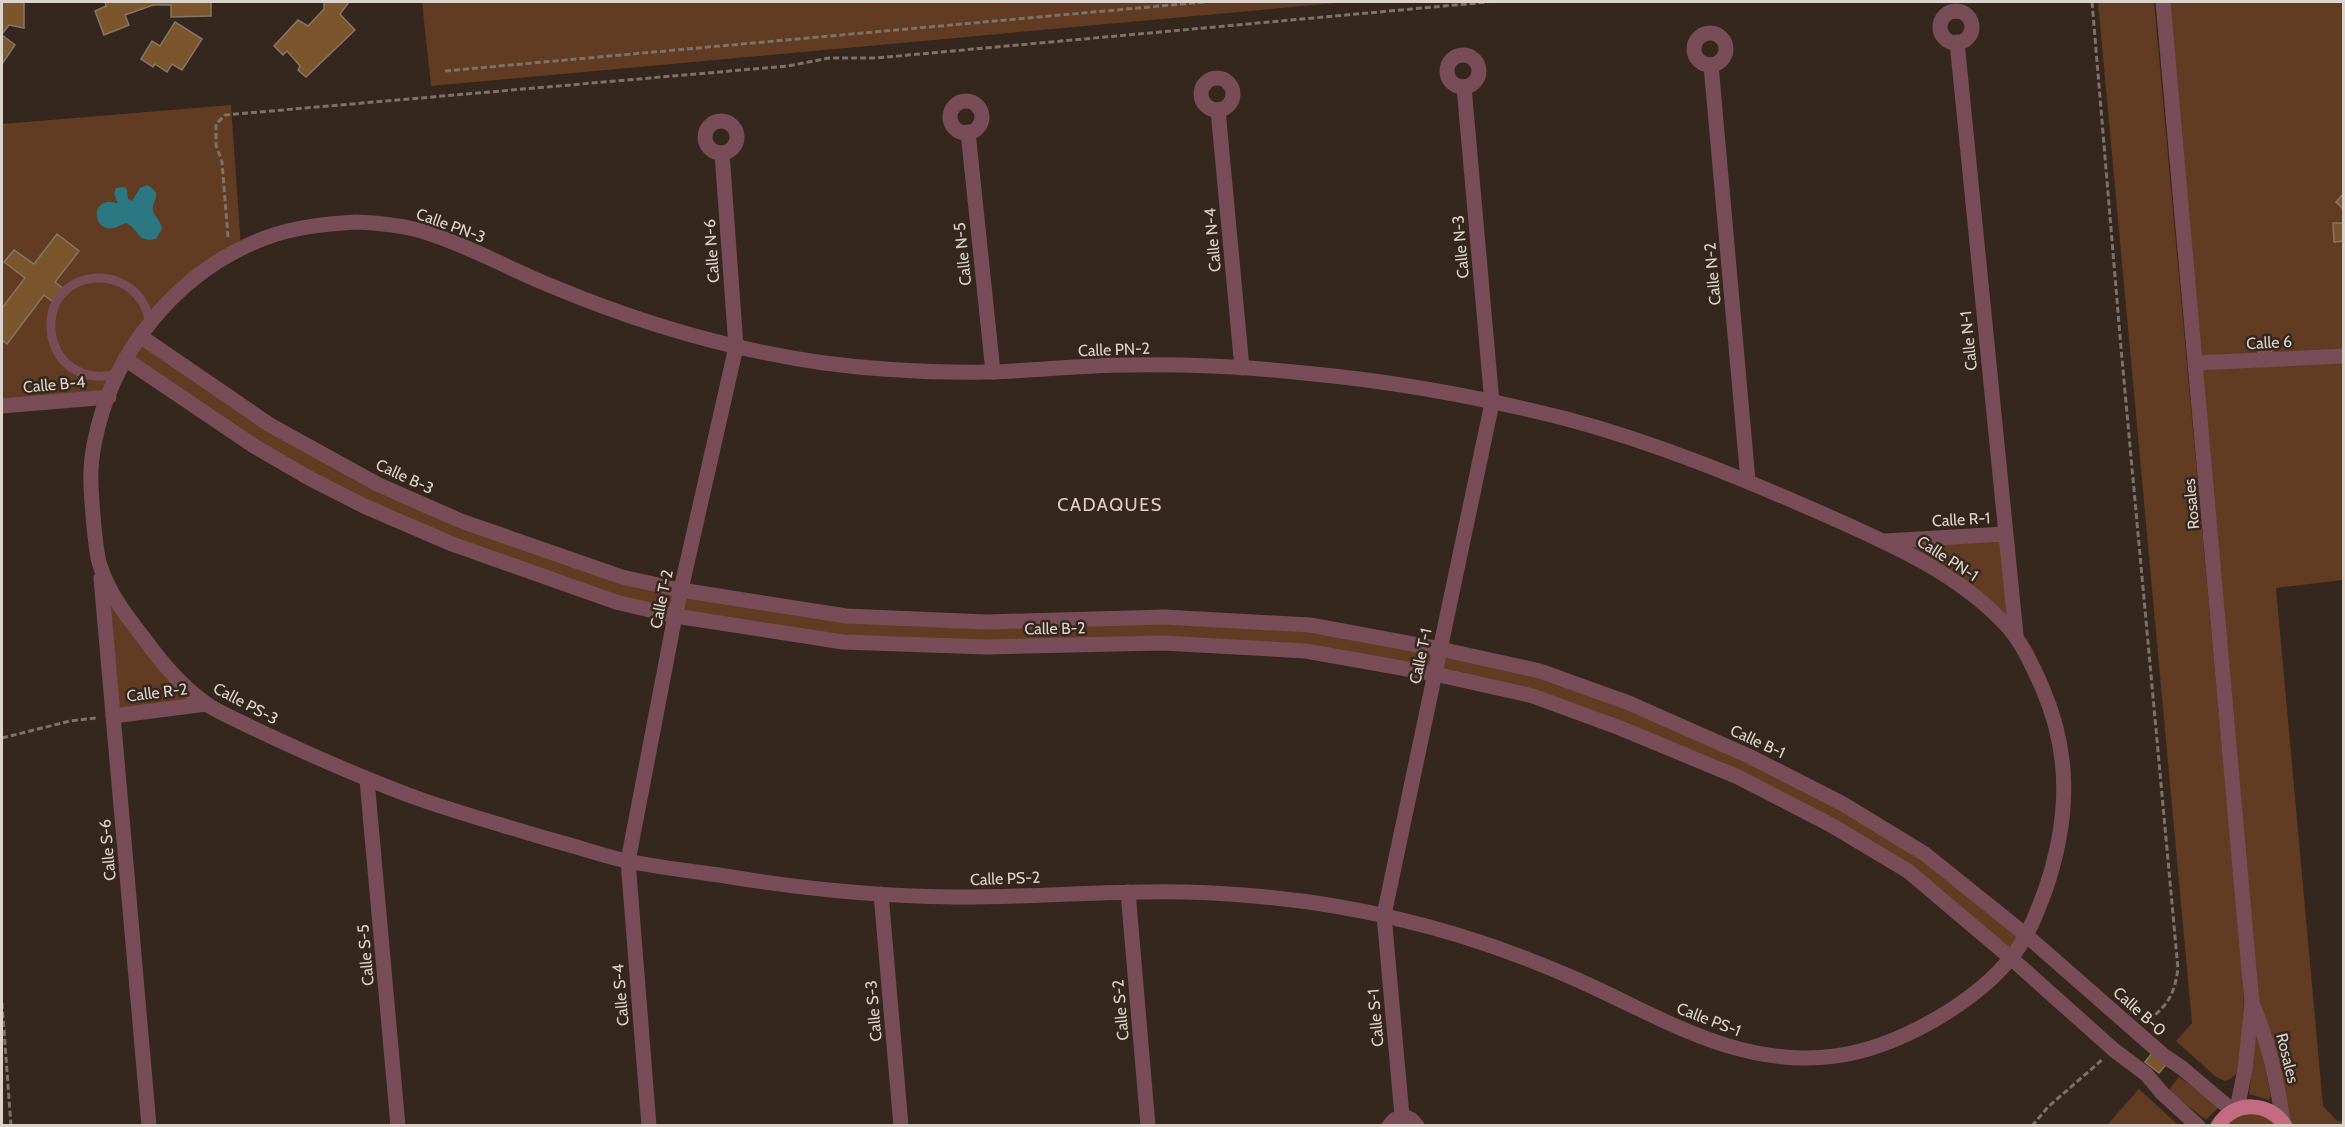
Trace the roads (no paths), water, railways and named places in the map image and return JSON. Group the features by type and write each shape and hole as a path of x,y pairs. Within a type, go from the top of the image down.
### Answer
{"main road":[{"path":"2218,1125 2235,1110 2247,1106 2264,1108 2284,1124"}],"street":[{"name":"Rosales","path":"2163,2 2252,1004 2245,1069 2235,1110"},
{"name":"Calle N-1","path":"1957,42 2016,635"},
{"name":"Calle N-2","path":"1711,65 1748,481"},
{"name":"Calle N-3","path":"1464,87 1492,403"},
{"name":"Calle N-4","path":"1218,110 1242,368"},
{"name":"Calle N-5","path":"968,132 993,372"},
{"name":"Calle N-6","path":"722,153 736,347"},
{"name":"Calle PN-3","path":"140,336 163,304 209,267 230,255 275,234 299,228 356,222 389,224 420,230 561,290 649,322 736,347"},
{"name":"Calle PS-3","path":"140,336 125,359 95,434 91,467 94,535 100,572 122,609 167,669 206,704 367,780 479,819 628,861"},
{"name":"Calle B-3","path":"140,336 270,425 376,484 493,533 622,577 681,591"},
{"name":"Calle PN-2","path":"736,347 820,362 910,371 993,372 1128,364 1242,368 1334,376 1420,388 1492,403"},
{"name":"Calle T-2","path":"628,861 675,616 736,347"},
{"name":"Calle 6","path":"2196,363 2343,356"},
{"path":"125,359 254,446 364,506 452,544 516,567 616,602 675,616"},
{"path":"119,373 145,372"},
{"name":"Calle B-4","path":"2,406 109,397"},
{"name":"Calle PN-1","path":"1492,403 1571,420 1692,460 1748,481 1884,541 1927,562 1979,601 2016,635 2056,722 2065,775 2062,834 2043,897 2012,959"},
{"name":"Calle T-1","path":"1384,915 1492,403"},
{"path":"364,506 376,484"},
{"name":"Calle R-1","path":"1884,541 2005,534"},
{"name":"Calle S-6","path":"100,572 149,1125"},
{"name":"Calle B-2","path":"681,591 846,616 986,622 1164,617 1310,625 1440,649"},
{"name":"Calle B-2","path":"675,616 843,642 986,647 1162,643 1306,651 1435,674"},
{"name":"Calle B-1","path":"1440,649 1540,671 1629,703 1751,757 1843,804 1925,854 2026,935"},
{"path":"1435,674 1533,696 1620,728 1738,777 1831,825 1908,871 2114,1050 2146,1074 2162,1094 2198,1125"},
{"name":"Calle R-2","path":"113,716 206,704"},
{"path":"1738,777 1751,757"},
{"name":"Calle S-5","path":"367,780 398,1125"},
{"name":"Calle PS-2","path":"628,861 800,888 882,894 955,897 1196,892 1271,898 1384,915"},
{"name":"Calle S-4","path":"628,861 649,1125"},
{"name":"Calle S-2","path":"1128,892 1148,1125"},
{"name":"Calle S-3","path":"882,894 901,1125"},
{"name":"Calle PS-1","path":"1384,915 1463,936 1543,965 1616,996 1676,1027 1729,1048 1779,1057 1830,1057 1869,1049 1908,1035 1939,1018 1972,994 2012,959"},
{"name":"Calle S-1","path":"1384,915 1396,1121 1414,1120 1417,1125"},
{"name":"Calle B-0","path":"2026,935 2136,1031 2235,1110"},
{"name":"Rosales","path":"2252,1004 2263,1028 2284,1124"}],"lane":[{"path":"119,373 109,376 87,375 76,370 59,355 51,334 51,323 58,301 74,285 95,278 106,278 128,285 137,293 144,302 150,323"}],"water":[{"path":"147,185 155,192 153,211 162,229 156,239 142,238 126,223 115,228 103,227 100,224 97,213 100,205 106,202 118,203 114,194 116,188 125,187 128,199 132,201 140,188"}],"district":[{"name":"CADAQUES","path":"1110,505"}]}
